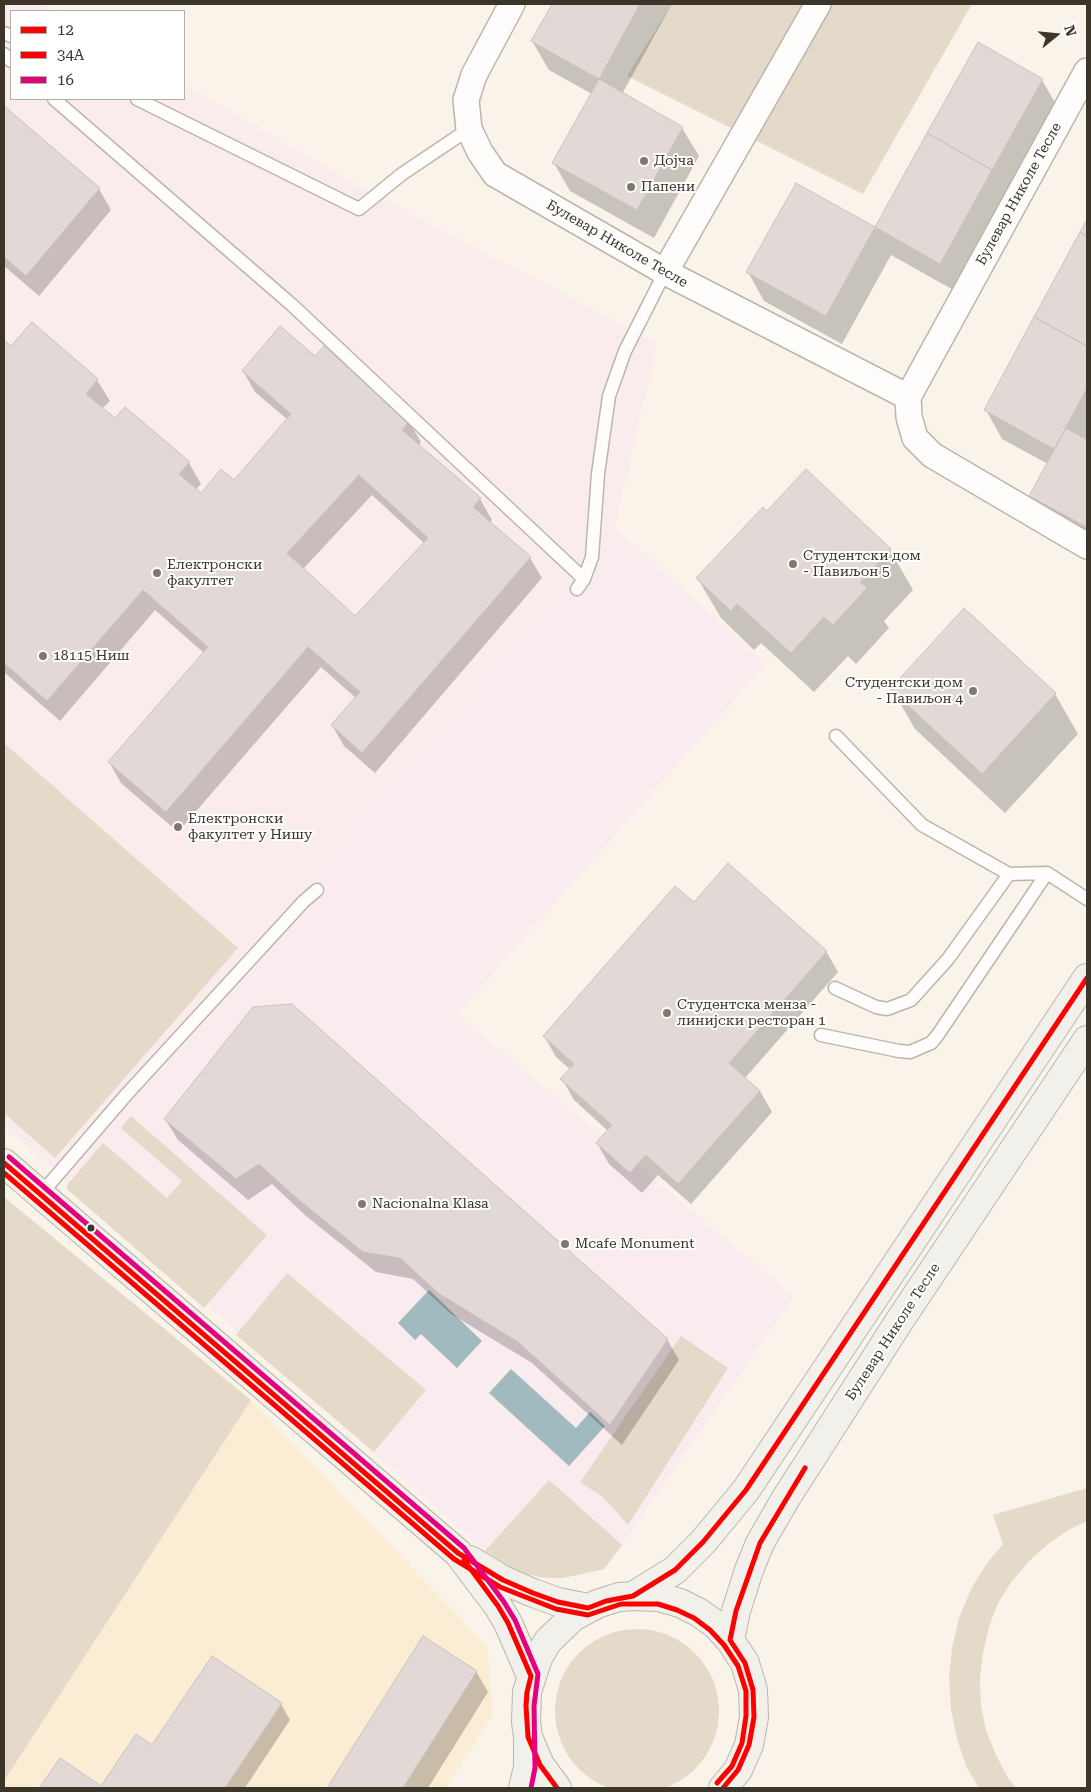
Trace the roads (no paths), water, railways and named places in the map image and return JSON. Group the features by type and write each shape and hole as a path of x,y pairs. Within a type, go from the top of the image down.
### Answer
{"main road":[{"path":"633,1596 675,1570 703,1542 746,1490 1087,978"},
{"name":"Булевар Николе Тесле","path":"730,1640 736,1611 749,1570 760,1543 786,1498 900,1320 1087,1040"},
{"path":"4,1164 458,1553 503,1580 533,1593 558,1602 588,1608"},
{"path":"458,1553 498,1606 508,1623 531,1676"},
{"path":"523,1788 528,1767 527,1692 538,1658 548,1641 573,1617 606,1600 633,1596 659,1597 680,1603 698,1612 716,1624 730,1640 744,1663 752,1690 754,1717 749,1745 738,1770 723,1788"},
{"path":"528,1737 540,1765 557,1788"}],"street":[{"name":"Булевар Николе Тесле","path":"512,4 474,74 466,100 469,129 480,152 495,174 665,272 908,397 1087,71"},
{"path":"665,272 818,4"},
{"path":"908,397 909,417 915,438 932,455 1087,546"}],"lane":[{"path":"55,100 292,304 580,584 592,556 598,474 609,396 625,351 665,272"},
{"path":"139,100 359,209 402,174 469,129"},
{"path":"836,736 922,825 1009,874 1047,873 1087,899"},
{"path":"821,1035 910,1052 931,1043 1047,873"},
{"path":"835,988 876,1007 887,1009 911,1000 948,958 1009,874"},
{"path":"40,1195 126,1094 304,901 317,890"}],"water":[{"path":"429,1290 482,1341 457,1368 421,1334 415,1340 398,1323"},
{"path":"511,1369 576,1428 590,1412 605,1426 569,1466 489,1393"}],"place":[{"name":"Дојча","path":"644,161"},
{"name":"Папени","path":"631,187"},
{"name":"Студентски дом - Павиљон 5","path":"793,564"},
{"name":"Електронски факултет","path":"157,573"},
{"name":"18115 Ниш","path":"43,656"},
{"name":"Студентски дом - Павиљон 4","path":"973,691"},
{"name":"Електронски факултет у Нишу","path":"178,827"},
{"name":"Студентска менза - линијски ресторан 1","path":"667,1013"},
{"name":"Nacionalna Klasa","path":"362,1204"},
{"name":"Mcafe Monument","path":"565,1244"}]}
